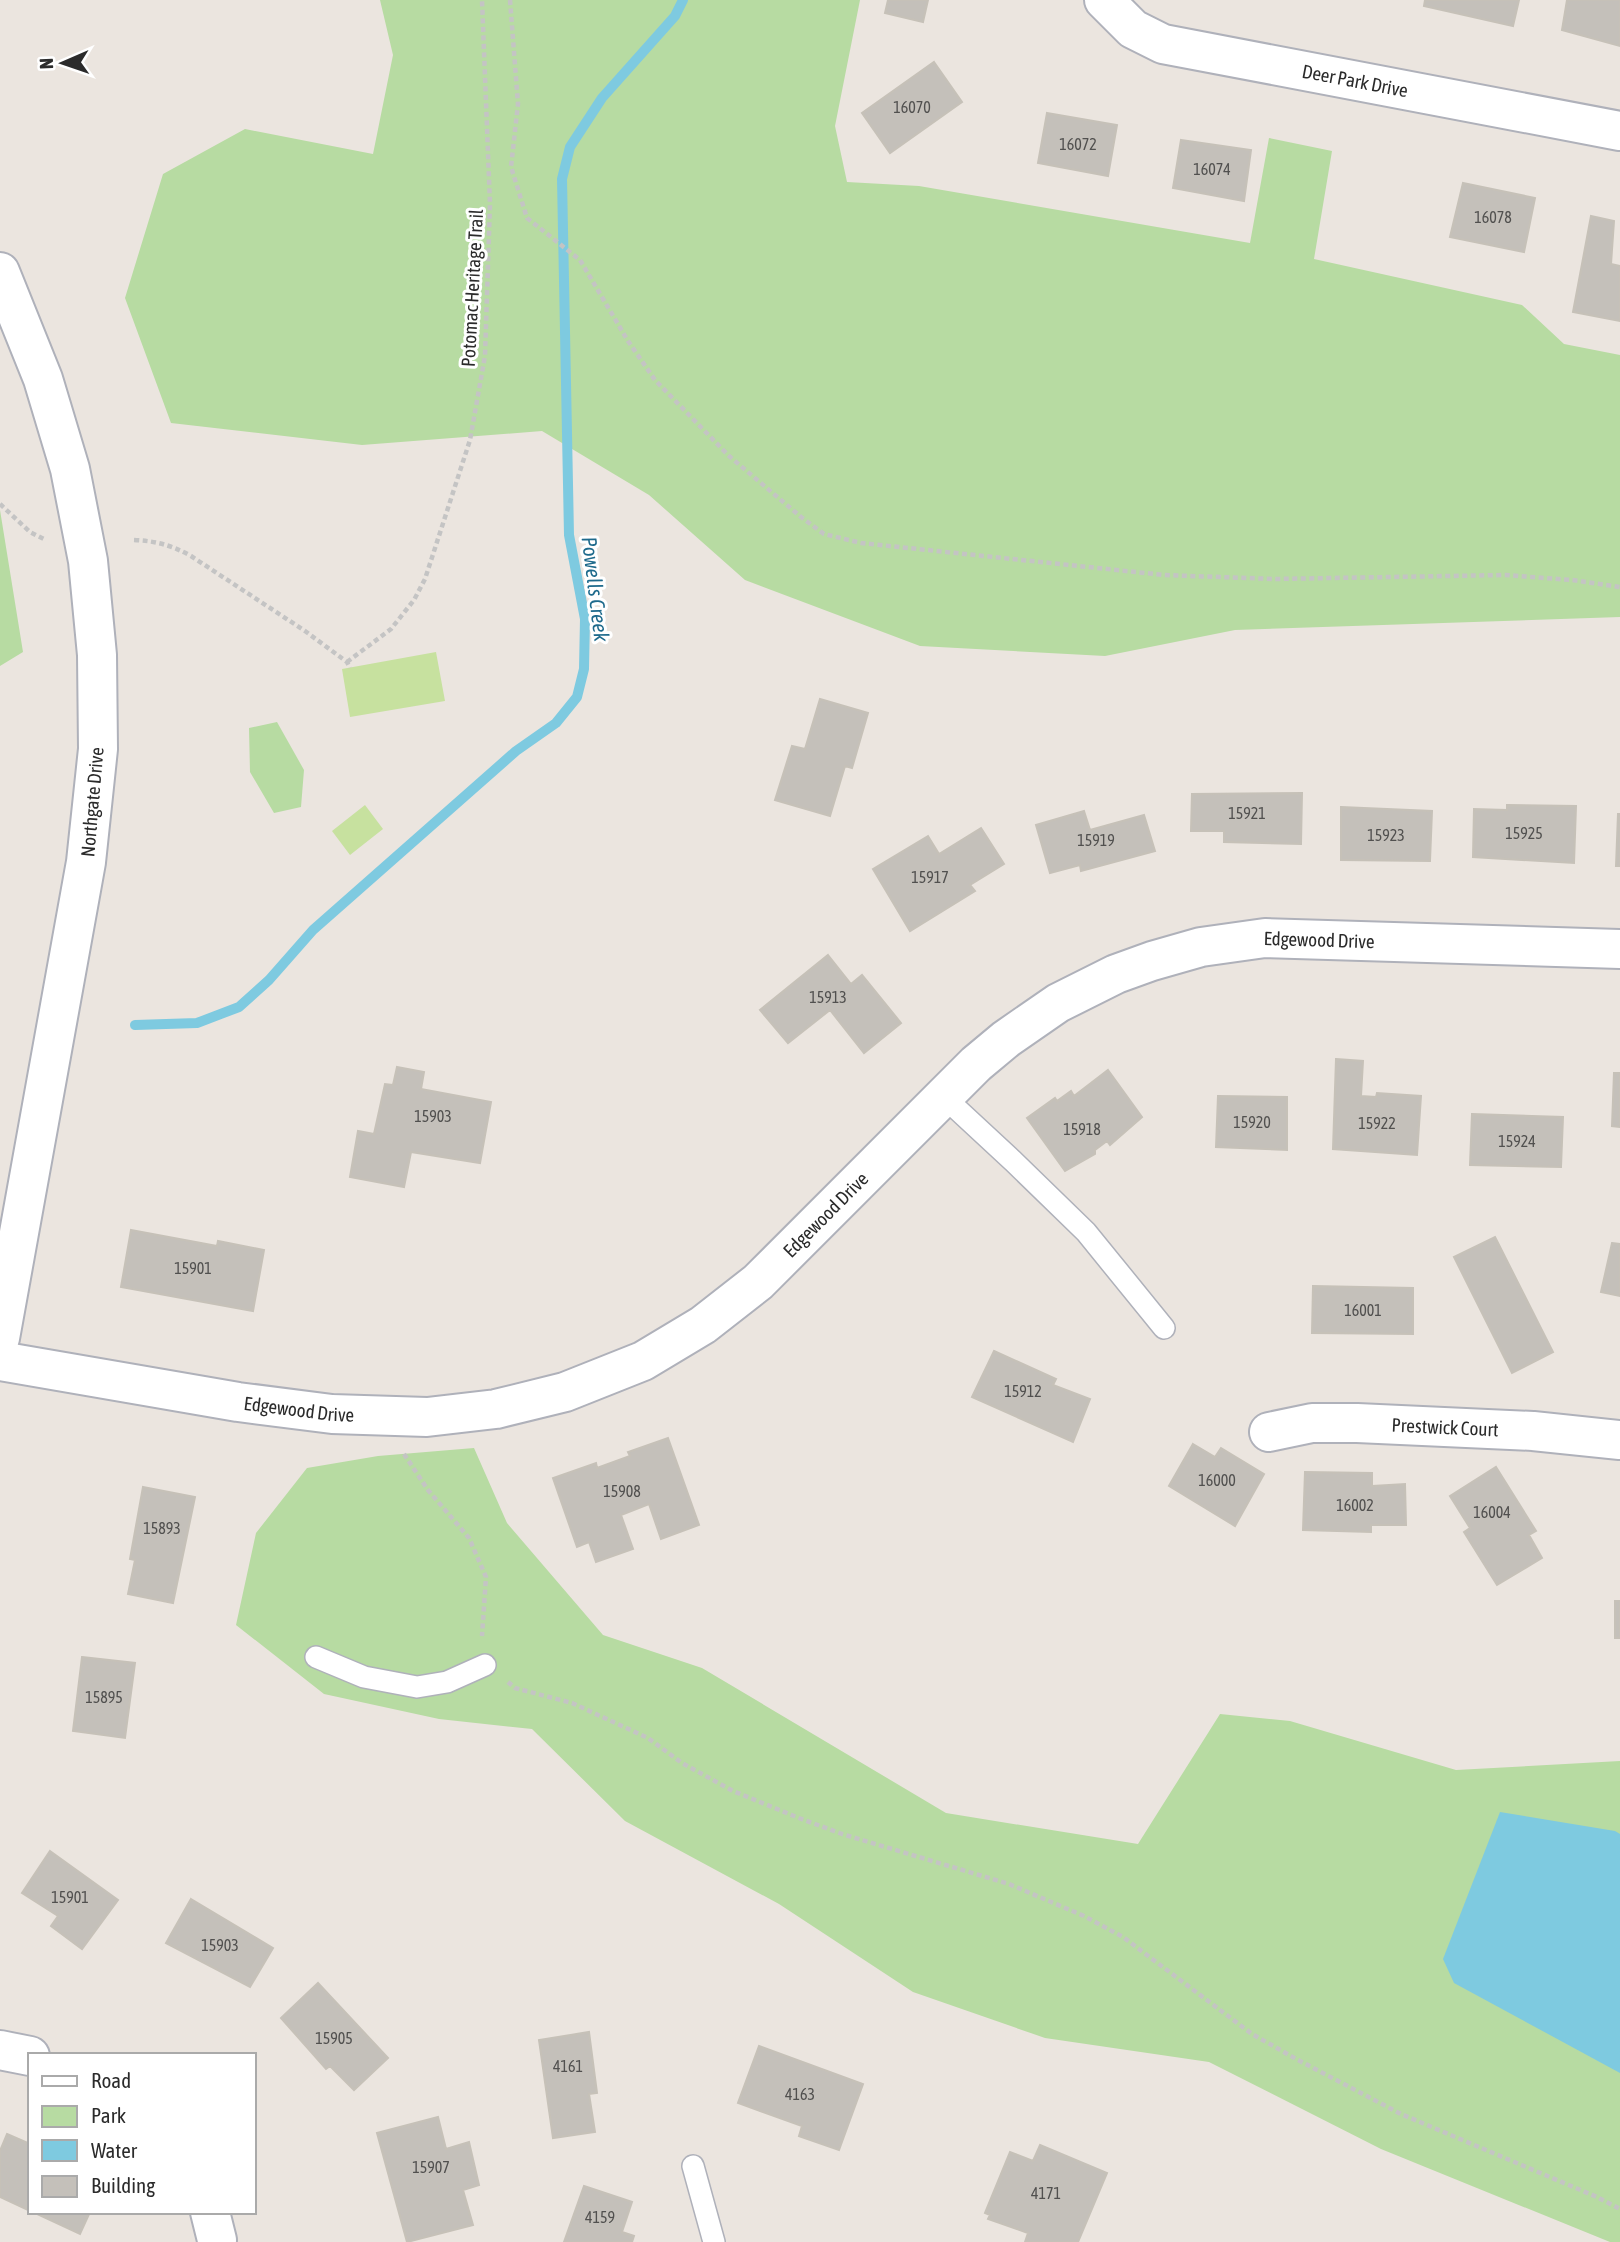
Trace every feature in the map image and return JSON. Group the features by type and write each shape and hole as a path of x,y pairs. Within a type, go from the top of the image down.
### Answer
{"street":[{"name":"Deer Park Drive","path":"1104,0 1133,29 1163,44 1620,131"},
{"name":"Northgate Drive","path":"0,272 43,379 70,469 88,561 97,655 98,736 86,862 0,1338"},
{"name":"Edgewood Drive","path":"0,1361 238,1402 332,1414 427,1417 496,1409 565,1392 653,1354 703,1325 758,1282 1006,1039 1058,1003 1116,974 1201,947 1265,938 1620,949"},
{"name":"Prestwick Court","path":"1269,1432 1312,1423 1357,1423 1534,1431 1620,1440"},
{"path":"0,2050 28,2056"}],"lane":[{"path":"944,1097 1086,1232 1164,1328"},
{"path":"316,1657 364,1677 417,1687 447,1682 485,1665"},
{"path":"693,2166 714,2242"}],"path":[{"name":"Potomac Heritage Trail","path":"134,540 171,545 191,556 305,631 349,665 391,629 414,600 425,579 470,440 485,356 490,204 482,0"},
{"path":"510,0 518,104 510,167 527,218 580,260 628,341 655,380 729,456 824,534 873,545 1164,575 1275,579 1506,575 1620,587"},
{"path":"393,1416 403,1452 428,1490 469,1538 486,1577 482,1637 485,1665 515,1688 572,1703 648,1738 682,1763 733,1791 842,1834 1009,1884 1084,1916 1123,1937 1252,2034 1298,2060 1401,2114 1620,2209"}],"green space":[{"path":"380,0 860,0 835,126 847,182 919,186 1250,243 1269,138 1332,151 1314,259 1522,305 1564,344 1620,355 1620,617 1235,630 1105,656 920,646 745,580 649,495 542,431 362,445 171,423 125,298 163,174 245,129 373,154 393,55"},
{"path":"0,510 23,652 0,666"},
{"path":"436,652 445,701 350,717 342,669"},
{"path":"277,722 304,770 301,807 274,813 250,772 249,728"},
{"path":"365,805 383,829 350,855 332,831"},
{"path":"474,1448 507,1523 603,1635 702,1668 946,1813 1138,1844 1220,1714 1290,1721 1456,1770 1620,1761 1620,2242 1610,2242 1381,2149 1209,2062 1045,2038 913,1992 779,1904 625,1821 532,1729 439,1719 324,1694 236,1625 256,1533 307,1468 378,1456"}],"water":[{"path":"1500,1812 1620,1834 1620,2073 1454,1983 1443,1959"}],"building":[{"path":"888,0 928,0 923,22 885,13"},
{"path":"1425,0 1519,0 1513,26 1424,6"},
{"path":"1567,0 1620,0 1620,46 1562,30"},
{"path":"934,62 962,102 890,153 862,113"},
{"path":"1047,113 1117,125 1108,176 1038,163"},
{"path":"1181,140 1251,150 1244,201 1173,188"},
{"path":"1463,183 1535,198 1524,252 1450,237"},
{"path":"1591,216 1614,221 1611,264 1620,266 1620,321 1573,312"},
{"path":"820,699 868,713 852,768 845,766 830,816 775,800 792,746 805,749"},
{"path":"1302,793 1301,844 1224,842 1224,831 1191,831 1192,794"},
{"path":"1507,805 1576,806 1574,863 1473,857 1474,809 1507,810"},
{"path":"1341,807 1432,811 1430,861 1341,860"},
{"path":"1084,811 1090,830 1144,815 1155,851 1081,871 1080,865 1050,873 1036,825"},
{"path":"1618,814 1620,866 1616,866"},
{"path":"981,828 1004,864 970,885 975,891 910,931 873,869 928,836 939,854"},
{"path":"828,955 851,984 862,975 901,1023 864,1053 830,1010 788,1043 760,1010"},
{"path":"1336,1059 1363,1061 1361,1096 1376,1097 1377,1093 1421,1096 1417,1155 1333,1149"},
{"path":"397,1067 424,1072 421,1089 491,1102 480,1163 411,1152 404,1187 350,1177 358,1131 374,1134 385,1084 393,1085"},
{"path":"1108,1070 1142,1117 1110,1145 1107,1141 1095,1150 1095,1154 1065,1171 1027,1118 1055,1098 1057,1101 1071,1091 1074,1096"},
{"path":"1614,1073 1620,1073 1620,1127 1612,1126"},
{"path":"1218,1096 1287,1097 1287,1150 1216,1147"},
{"path":"1472,1114 1563,1117 1561,1167 1470,1165"},
{"path":"131,1230 217,1246 218,1241 264,1250 253,1311 121,1287"},
{"path":"1495,1237 1553,1352 1512,1373 1454,1257"},
{"path":"1612,1243 1620,1244 1620,1296 1601,1292"},
{"path":"1313,1286 1413,1288 1413,1334 1312,1333"},
{"path":"994,1351 1056,1379 1053,1385 1090,1399 1073,1442 972,1397"},
{"path":"668,1438 699,1525 661,1539 649,1504 621,1515 633,1549 596,1562 589,1542 577,1547 553,1478 596,1463 597,1468 630,1456 628,1452"},
{"path":"1193,1444 1215,1457 1221,1448 1264,1474 1235,1526 1169,1486"},
{"path":"1496,1467 1536,1531 1529,1535 1542,1558 1497,1585 1464,1532 1470,1528 1450,1496"},
{"path":"1305,1472 1372,1473 1372,1486 1405,1484 1406,1525 1371,1525 1371,1532 1303,1530"},
{"path":"143,1487 195,1497 173,1603 128,1594 135,1560 130,1559"},
{"path":"1615,1601 1620,1601 1620,1638 1615,1638"},
{"path":"82,1657 135,1663 125,1738 73,1731"},
{"path":"50,1851 118,1900 82,1949 51,1926 58,1916 22,1893"},
{"path":"191,1899 273,1948 250,1987 166,1943"},
{"path":"318,1983 388,2058 354,2090 330,2066 326,2069 281,2018"},
{"path":"589,2032 597,2093 589,2094 595,2132 553,2138 539,2040"},
{"path":"759,2046 863,2084 839,2150 799,2136 802,2126 738,2103"},
{"path":"438,2117 446,2149 469,2142 479,2185 463,2190 473,2225 407,2242 377,2133"},
{"path":"7,2134 28,2143 28,2210 0,2197 0,2151"},
{"path":"1040,2145 1107,2173 1078,2242 1025,2242 1028,2233 988,2219 990,2215 985,2213 1010,2152 1033,2161"},
{"path":"584,2186 632,2202 622,2232 634,2236 632,2242 564,2242"},
{"path":"37,2214 89,2214 80,2234"}],"waterway":[{"name":"Powells Creek","path":"135,1025 197,1023 239,1007 269,980 313,930 516,751 556,723 577,697 584,669 585,619 569,535 562,179 570,147 602,98 675,16 683,0"}]}
